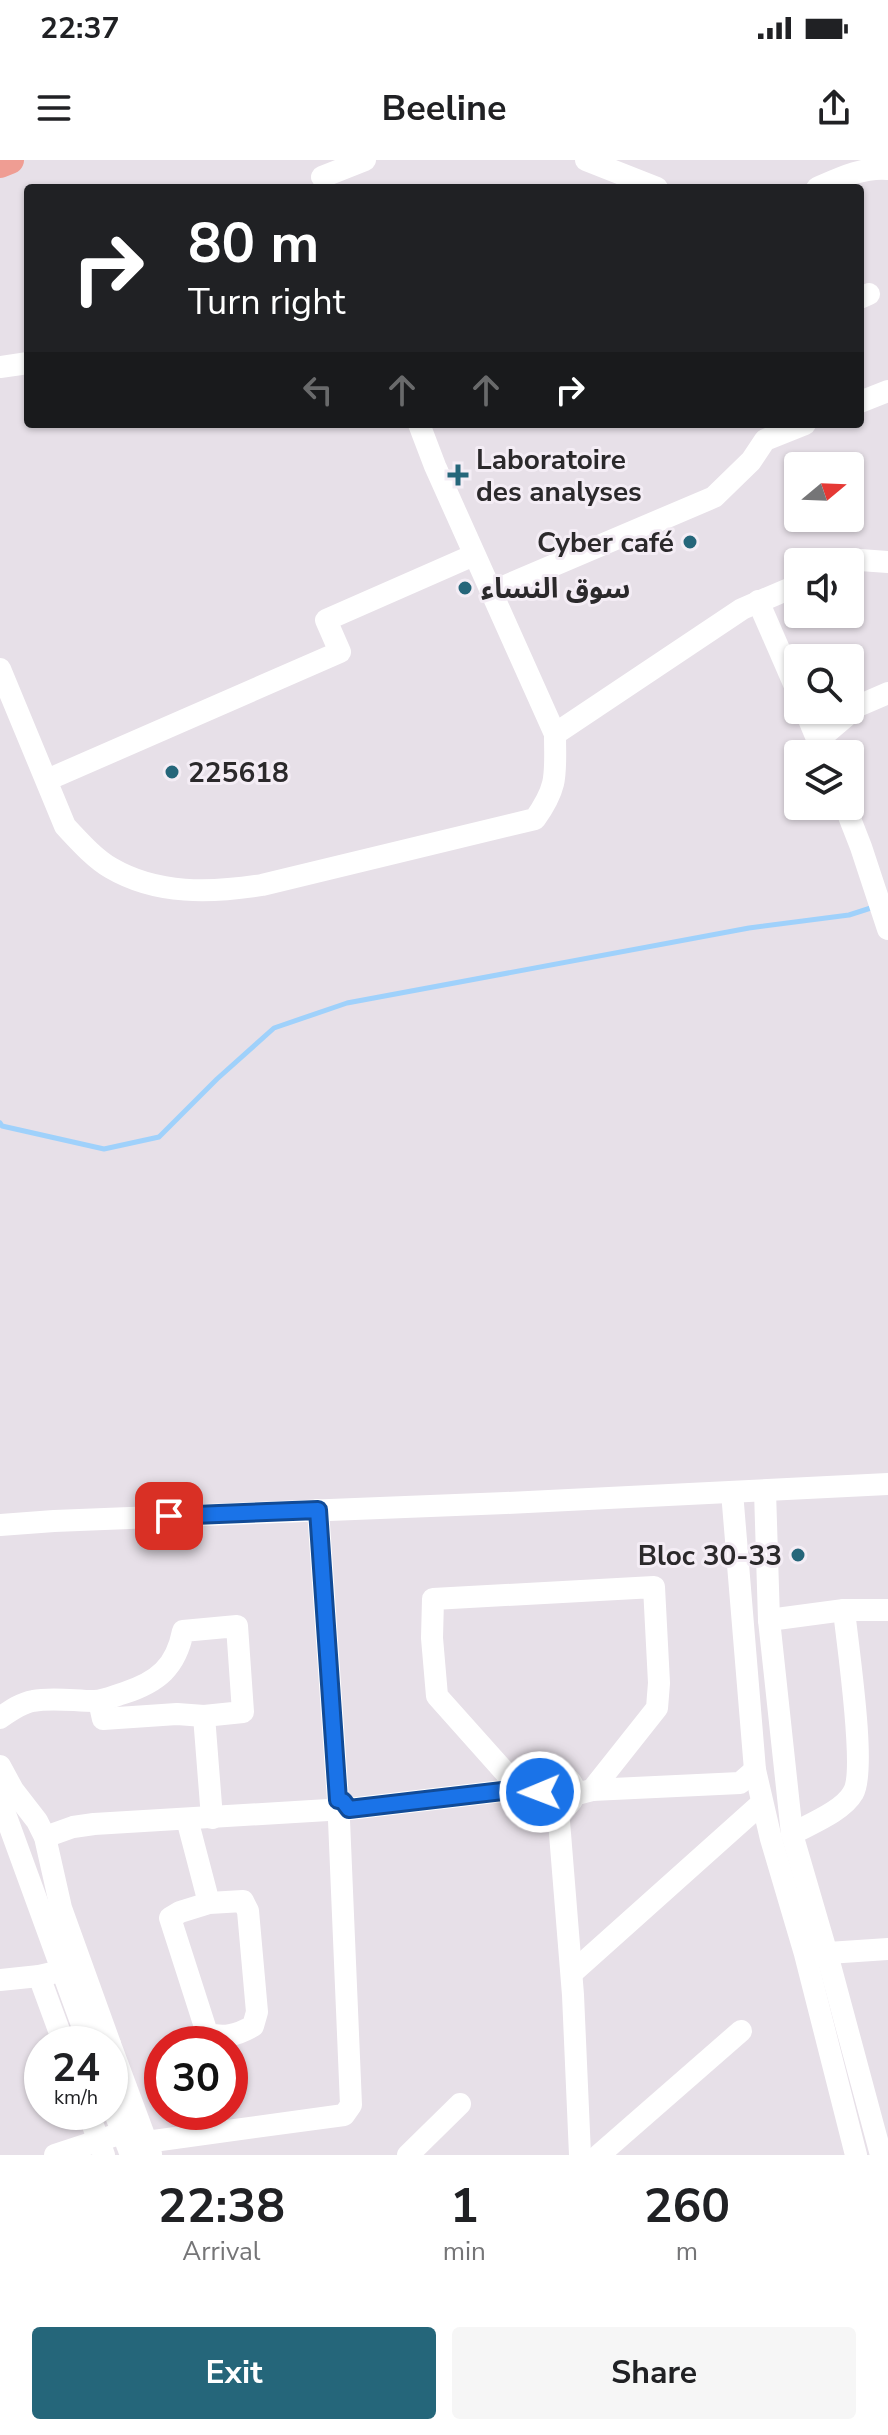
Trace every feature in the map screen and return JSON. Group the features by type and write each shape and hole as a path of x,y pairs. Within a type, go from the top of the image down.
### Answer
{"main road":[{"path":"0,164 10,160"}],"street":[{"path":"321,175 365,160"},
{"path":"586,160 647,184"},
{"path":"826,184 873,168 888,169"},
{"path":"0,367 24,364"},
{"path":"864,400 888,391"},
{"path":"0,669 65,826 110,867 142,883 176,890 225,891 262,885 535,819 556,782 555,734 421,428"},
{"path":"491,592 714,497 751,461 765,440 795,428"},
{"path":"47,780 340,652 326,620 474,555"},
{"path":"864,560 888,562"},
{"path":"555,734 742,609 784,591"},
{"path":"758,601 784,661"},
{"path":"827,740 858,706 888,693"},
{"path":"850,820 888,929"},
{"path":"0,1525 888,1484"},
{"path":"765,1491 769,1620 792,1834 856,2155"},
{"path":"732,1492 755,1770 762,1803 816,1954 881,2155"},
{"path":"143,2151 344,2115 351,2105 339,1810 318,1510"},
{"path":"654,1587 659,1683 657,1708 574,1798 552,1809 530,1790 437,1696 432,1638 433,1599 654,1587"},
{"path":"769,1620 844,1610 888,1610"},
{"path":"792,1834 834,1811 854,1792 859,1756 844,1610"},
{"path":"0,1718 14,1708 33,1701 99,1701 137,1689 173,1664 183,1631 237,1626 243,1712 103,1719 99,1701"},
{"path":"204,1716 212,1818"},
{"path":"0,1766 13,1790 32,1814 46,1844 85,2026"},
{"path":"574,1798 740,1783 755,1770"},
{"path":"22,1859 36,1858 46,1844 83,1825 339,1810 530,1790 548,1778 558,1776 568,1780 574,1798 572,1973 580,2155"},
{"path":"0,1800 22,1859 101,2026"},
{"path":"572,1973 762,1803"},
{"path":"10,1825 32,1814"},
{"path":"187,1819 209,1903"},
{"path":"243,1901 248,1911 255,1980 257,2012 253,2026 241,2033 219,2037 207,2033 170,1918 209,1903 243,1901"},
{"path":"816,1954 888,1949"},
{"path":"0,1980 39,1976 72,1968"},
{"path":"39,1976 57,2026"},
{"path":"599,2155 741,2031"},
{"path":"128,2102 143,2151"},
{"path":"408,2155 460,2104"},
{"path":"121,2130 143,2151"},
{"path":"55,2155 102,2148 122,2133"}],"waterway":[{"path":"0,1123 2,1126 104,1149 159,1137 274,1028 347,1003 749,928 849,915 874,907"}],"place":[{"name":"Laboratoire des analyses","path":"458,475"},
{"name":"Cyber café","path":"690,542"},
{"name":"سوق النساء","path":"465,588"},
{"name":"225618","path":"172,772"},
{"name":"Bloc 30-33","path":"798,1555"}],"route":[{"path":"169,1516 318,1510 338,1800 347,1804 349,1809 520,1789 540,1792"}]}
